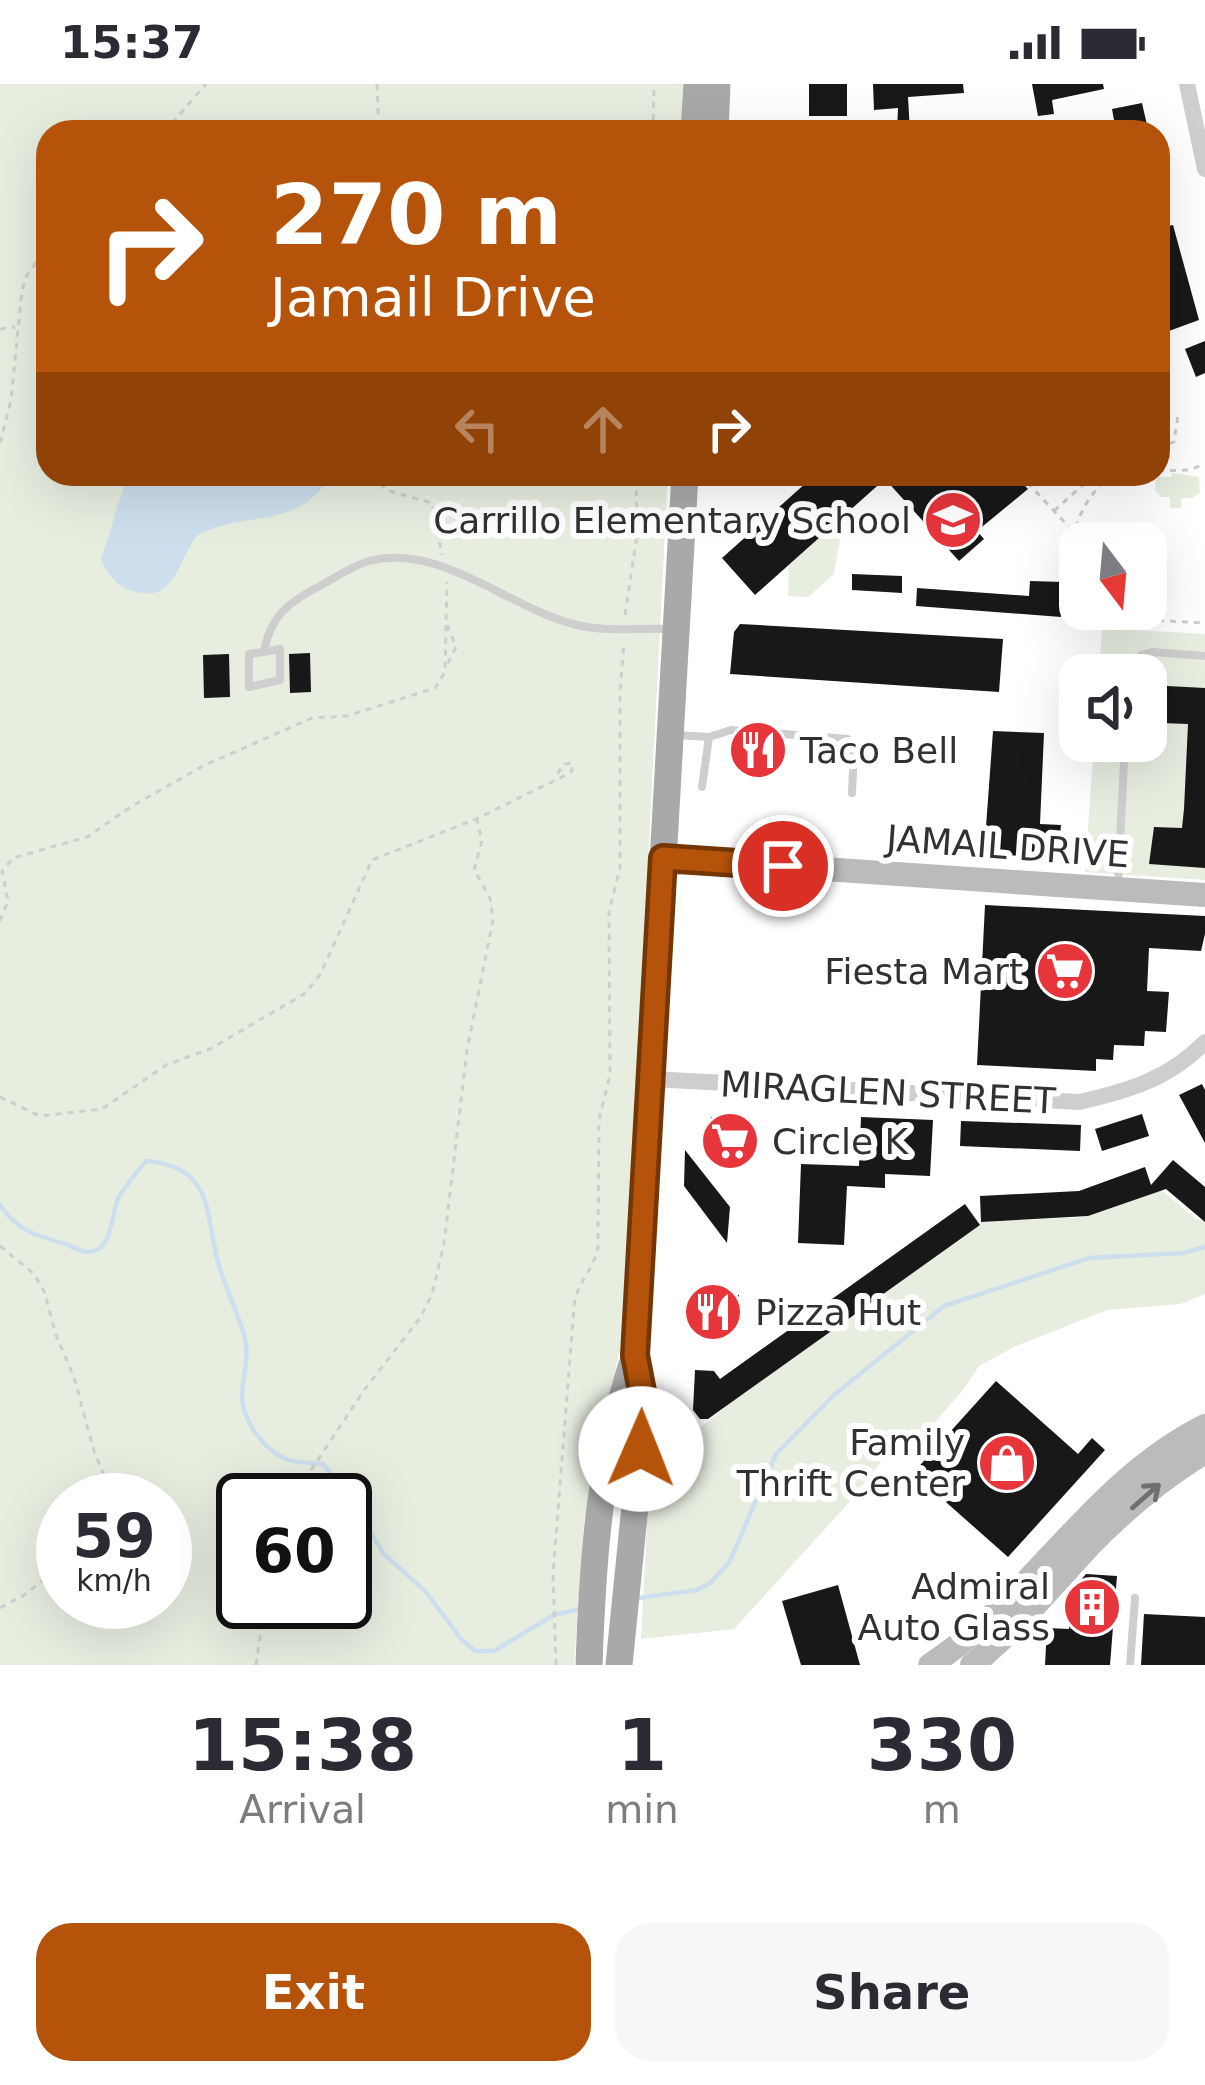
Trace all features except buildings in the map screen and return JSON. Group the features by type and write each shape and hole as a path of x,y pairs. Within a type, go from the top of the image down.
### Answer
{"main road":[{"path":"695,84 704,120"},
{"path":"706,120 717,84"},
{"path":"708,120 728,84"},
{"path":"621,1651 645,1407 635,1355 684,486"},
{"name":"JAMAIL DRIVE","path":"663,858 1205,896"},
{"path":"590,1652 606,1459 635,1355"},
{"path":"972,1665 998,1645 1149,1461 1205,1426"},
{"path":"930,1665 987,1622 1102,1517 1205,1452"}],"street":[{"path":"1187,84 1205,170"},
{"name":"MIRAGLEN STREET","path":"652,1079 1078,1102 1123,1092 1177,1066 1205,1042"}],"lane":[{"path":"264,652 267,634 286,605 374,559 409,559 445,568 578,626 677,630"},
{"path":"280,649 280,680 250,687 249,654 264,652 280,649"},
{"path":"1167,655 1205,656"},
{"path":"671,734 709,736 731,730 848,740 854,751 852,793"},
{"path":"702,787 709,736"},
{"path":"1118,890 1124,762"},
{"path":"1130,1665 1135,1598"}],"path":[{"path":"174,120 206,84"},
{"path":"377,84 378,120"},
{"path":"653,120 654,84"},
{"path":"0,443 11,400 27,275 36,263"},
{"path":"0,329 17,327"},
{"path":"1170,443 1178,415"},
{"path":"1170,471 1205,464"},
{"path":"383,486 432,503 445,568 445,672"},
{"path":"556,1665 554,1587 575,1294 596,1256 599,1119 610,1075 609,911 620,868 624,629 637,535 637,486"},
{"path":"1030,486 1063,522"},
{"path":"1052,512 1081,486"},
{"path":"1077,522 1086,498 1100,486"},
{"path":"1167,621 1205,623"},
{"path":"0,921 8,901 2,871 13,858 87,837 205,765 312,718 347,716 435,688 456,647 446,622"},
{"path":"0,1097 40,1116 90,1113 166,1065 234,1036 311,988 372,860 476,819 554,779"},
{"path":"310,1473 420,1318 439,1270 466,1050 493,920 490,898 474,870 482,841 476,819"},
{"path":"0,1246 34,1274 44,1291 103,1473"},
{"path":"0,1607 36,1584"},
{"path":"256,1665 261,1629"}],"shaded area":[{"path":"0,84 690,84 688,120 36,120 36,486 667,486 624,1330 584,1521 574,1665 0,1665"},
{"path":"1172,473 1199,477 1200,493 1182,498 1181,508 1170,508 1170,497 1161,497 1155,490 1155,486 1170,486"},
{"path":"830,528 840,539 834,574 808,597 788,596 789,565"},
{"path":"1102,630 1205,634 1205,880 1085,872 1093,762 1167,762 1167,654 1100,654"},
{"path":"1162,1190 1197,1220 1205,1218 1205,1294 1180,1304 1107,1310 979,1366 911,1450 890,1450 853,1498 734,1629 641,1639 651,1448 673,1450 738,1397 981,1222 1084,1217"}],"water":[{"path":"124,486 323,486 303,505 287,512 198,535 173,578 156,592 143,593 118,584 101,559"}],"waterway":[{"path":"0,1205 27,1230 92,1252 106,1241 118,1199 146,1161 185,1173 204,1198 220,1269 245,1339 243,1403 262,1441 286,1459 323,1464 384,1554 426,1592 475,1651 494,1651 554,1615 580,1609"},
{"path":"639,1598 697,1590 710,1583 729,1563 776,1454 834,1395 944,1306 1089,1258 1183,1253 1205,1247"}],"place":[{"name":"Carrillo Elementary School","path":"953,520"},
{"name":"Taco Bell","path":"758,750"},
{"name":"Fiesta Mart","path":"1065,971"},
{"name":"Circle K","path":"730,1141"},
{"name":"Pizza Hut","path":"713,1312"},
{"name":"Family Thrift Center","path":"1007,1463"},
{"name":"Admiral Auto Glass","path":"1092,1607"}],"route":[{"path":"641,1449 645,1407 635,1355 663,858 783,866"}]}
